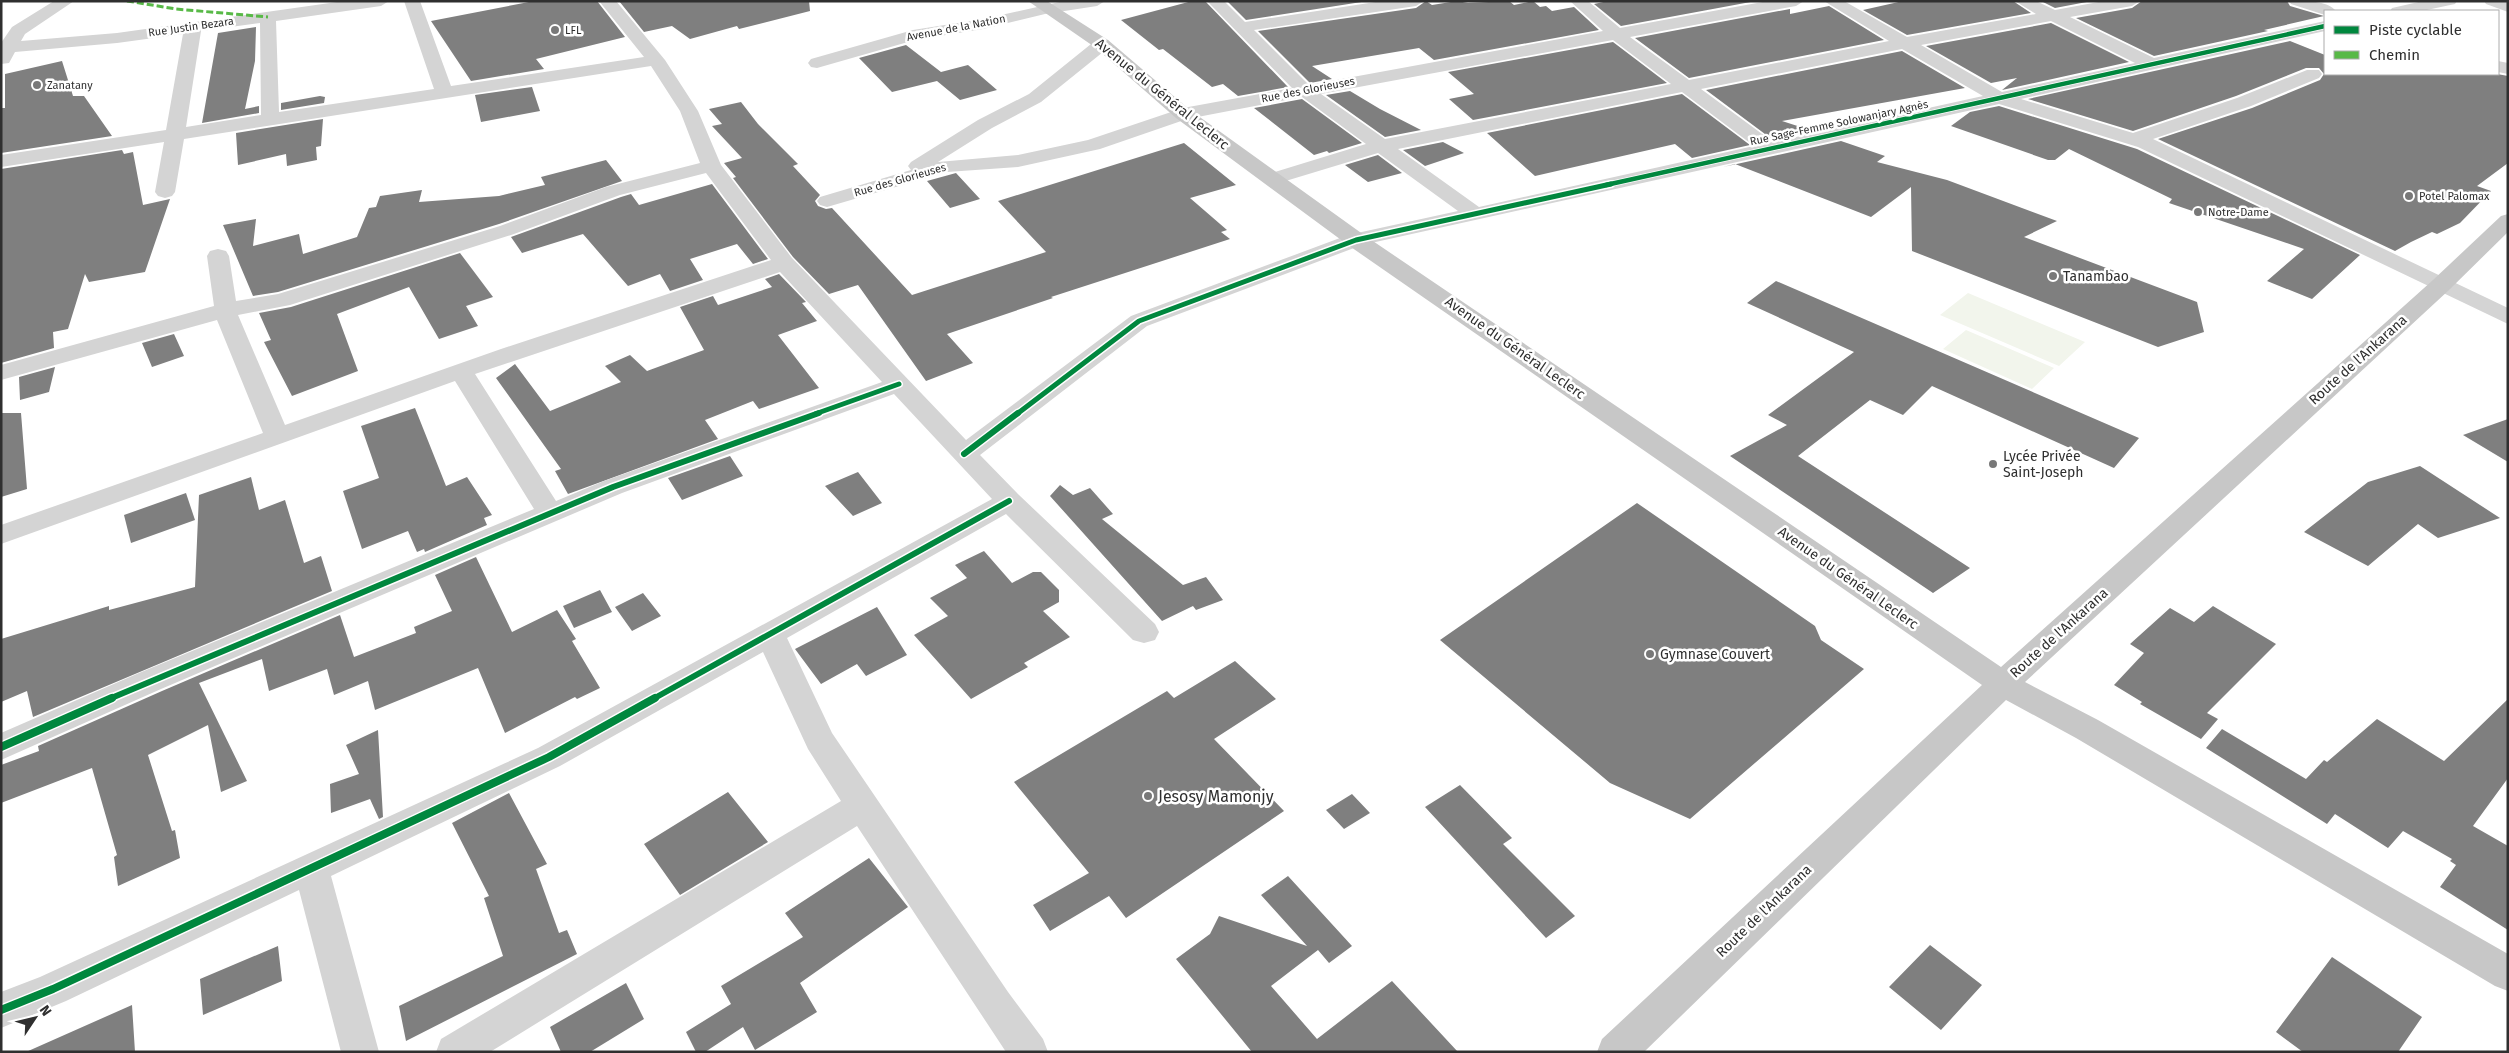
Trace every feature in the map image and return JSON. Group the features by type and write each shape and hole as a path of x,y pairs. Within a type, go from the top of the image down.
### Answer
{"main road":[{"name":"Avenue du Général Leclerc","path":"1040,5 1102,44 1183,114 1356,240 2003,684 2087,729 2508,974"},
{"name":"Route de l'Ankarana","path":"1616,1052 2003,684 2441,285 2508,220"}],"street":[{"path":"3,53 18,31 66,1"},
{"name":"Rue Justin Bezara","path":"3,53 381,1"},
{"path":"412,1 445,94"},
{"path":"607,1 656,60 688,111 711,166 784,263 1009,502 1144,632"},
{"name":"Avenue de la Nation","path":"817,63 913,34 983,24 1040,5 1097,1"},
{"path":"1215,1 1304,90 1474,213"},
{"path":"1243,27 1416,1"},
{"path":"1578,1 1616,34 1769,148"},
{"name":"Rue des Glorieuses","path":"827,201 945,166 1018,161 1093,145 1183,114 1304,90 1796,1"},
{"path":"1832,1 2000,98 2135,140 2508,317"},
{"path":"2023,1 2152,64"},
{"path":"1272,179 1381,146 1905,43 2132,1"},
{"path":"2297,1 2325,10"},
{"path":"2403,10 2448,1"},
{"path":"2492,1 2508,7"},
{"path":"268,17 270,120"},
{"name":"Rue Sage-Femme Solowanjary Agnès","path":"964,454 1139,321 1356,240 2324,26"},
{"path":"165,192 193,27"},
{"path":"898,179 985,124 1035,98 1102,44"},
{"path":"1,161 656,60"},
{"path":"2135,140 2244,102 2313,74"},
{"path":"1,373 226,310 282,300 507,230 613,191 711,166"},
{"path":"218,256 226,310 277,437"},
{"path":"1,535 461,371 784,263"},
{"path":"461,371 550,513"},
{"path":"1,747 159,677 612,487 899,384"},
{"path":"1,1010 53,989 549,756 1009,502"},
{"path":"770,635 820,740 995,1005 1029,1052"},
{"path":"455,1052 863,805"},
{"path":"311,868 360,1052"}],"shaded area":[{"path":"1968,293 2085,342 2059,366 1940,315"},
{"path":"1966,330 2054,368 2032,389 1943,349"}],"building":[{"name":"LFL","path":"534,1 597,1 625,37 536,59 544,69 471,81 431,21"},
{"path":"619,1 809,1 810,11 739,29 737,26 690,39 672,26 644,32"},
{"path":"1192,1 1205,1 1288,87 1238,96 1223,84 1212,87 1163,49 1159,50 1121,20"},
{"path":"1227,1 1368,1 1246,20"},
{"path":"1426,1 1432,5 1457,1 1468,3 1509,1 1514,5 1533,1 1540,7 1546,6 1552,11 1574,7 1599,30 1434,60 1419,48 1312,66 1332,79 1310,83 1258,31 1416,8"},
{"path":"1608,1 1756,1 1621,26 1594,4"},
{"path":"1903,1 2013,1 2031,13 1907,35 1863,10"},
{"path":"2041,1 2092,1 2055,8"},
{"path":"2142,1 2287,1 2290,6 2324,16 2264,30 2268,31 2154,56 2076,18 2132,8"},
{"path":"1829,6 1884,40 1689,78 1635,38 1790,9 1790,14"},
{"path":"2051,23 2129,62 2002,90 2017,78 1991,83 1926,46"},
{"path":"256,27 255,61 245,109 259,106 259,113 202,123 218,33"},
{"path":"2290,41 2324,55 2324,74 2319,68 2306,68 2236,96 2133,131 2028,99"},
{"path":"1613,42 1667,83 1473,120 1449,99 1474,94 1448,72"},
{"path":"906,45 941,72 968,65 997,90 960,100 937,81 892,92 859,58"},
{"path":"1902,51 1965,88 1782,121 1813,131 1773,140 1706,90"},
{"path":"62,61 73,96 84,96 112,136 1,153 1,108 5,108 5,74"},
{"path":"2324,74 2499,74 2508,76 2508,163 2477,186 2491,191 2460,223 2437,234 2432,232 2395,251 2158,139 2252,108 2320,80"},
{"path":"532,87 540,111 481,122 475,95"},
{"path":"1350,91 1421,130 1385,137 1326,95"},
{"path":"1682,94 1750,145 1692,158 1675,144 1535,176 1487,133"},
{"path":"320,96 325,97 324,103 281,110 281,103"},
{"path":"1302,99 1362,143 1329,153 1327,151 1314,155 1254,108"},
{"path":"741,102 758,124 798,164 793,166 820,195 815,201 818,206 826,209 832,208 912,295 1046,252 998,201 1184,143 1236,185 1190,198 1227,230 1221,232 1230,239 1051,297 1053,298 947,334 973,363 926,381 858,285 829,294 793,257 733,178 736,177 724,163 742,158 712,126 722,124 709,109"},
{"path":"1999,106 2137,149 2360,255 2312,299 2267,281 2304,249 2169,203 2172,199 2069,149 2055,160 2048,160 1951,126 1970,112"},
{"path":"323,119 321,146 316,147 317,160 287,166 286,154 238,165 236,133"},
{"path":"1841,141 1885,156 1877,162 1947,180 2057,221 2024,237 2197,302 2204,332 2158,347 1912,251 1911,187 1871,217 1736,164"},
{"path":"1443,142 1464,153 1425,166 1403,150"},
{"path":"122,150 124,154 133,152 143,205 170,199 145,272 89,282 85,274 68,329 53,332 54,348 1,363 1,169"},
{"path":"1378,155 1402,173 1368,182 1345,165"},
{"path":"606,160 622,181 499,224 278,292 253,296 223,225 256,219 253,246 299,234 303,254 357,237 369,208 376,207 380,196 422,190 419,202 499,196 545,185 541,177"},
{"path":"956,173 980,199 950,208 927,181"},
{"path":"712,184 768,259 753,264 737,244 690,259 703,280 670,291 660,274 628,286 583,234 522,253 511,237 631,194 639,205"},
{"path":"460,253 493,297 466,306 478,326 439,339 409,287 337,314 358,371 292,396 264,342 271,340 259,313 291,307"},
{"path":"779,274 806,302 802,303 817,321 778,335 819,388 759,409 753,401 705,420 718,439 568,494 555,471 561,469 496,378 515,364 550,411 621,382 605,366 630,355 647,371 704,350 680,307 713,296 718,305 772,287 765,279"},
{"path":"1776,281 2139,438 2114,468 1932,386 1903,415 1870,400 1798,456 1970,568 1933,593 1730,456 1787,425 1768,415 1854,352 1747,303"},
{"path":"174,334 184,356 152,367 142,343"},
{"path":"55,367 49,392 20,400 19,377"},
{"path":"415,408 446,486 467,477 492,515 484,518 487,525 425,552 424,549 417,552 408,531 362,549 343,491 379,478 361,426"},
{"path":"1,413 21,413 27,489 1,497"},
{"path":"2508,419 2508,462 2463,435"},
{"path":"730,456 743,476 682,500 668,478"},
{"path":"2420,466 2500,518 2438,538 2418,524 2368,566 2304,532 2368,482"},
{"path":"858,472 882,503 853,516 825,486"},
{"path":"251,477 259,510 285,500 304,563 321,556 332,591 33,717 27,691 1,702 1,639 109,606 109,610 195,587 199,495"},
{"path":"1060,485 1073,495 1090,488 1113,514 1102,519 1183,585 1206,577 1223,600 1196,610 1193,606 1162,621 1050,496"},
{"path":"186,493 195,520 131,543 124,515"},
{"name":"Gymnase Couvert","path":"1637,503 1815,626 1821,640 1864,669 1690,819 1610,783 1440,640"},
{"path":"984,551 1012,583 1033,572 1041,572 1059,590 1059,602 1043,611 1070,637 1024,663 1028,667 971,699 914,635 948,616 930,598 967,578 955,565"},
{"path":"476,557 512,632 557,610 576,639 572,641 600,688 577,699 575,697 505,733 478,668 375,710 368,681 334,695 327,669 269,691 262,659 199,683 247,781 221,792 208,725 148,755 172,831 175,830 180,858 118,886 114,857 117,855 92,768 1,803 1,765 39,751 38,746 340,615 354,657 416,633 414,627 452,611 435,575"},
{"path":"600,590 612,612 574,628 563,606"},
{"path":"643,593 661,616 632,631 615,607"},
{"path":"2213,606 2276,644 2207,713 2218,719 2201,739 2140,704 2142,702 2114,685 2144,653 2130,644 2170,608 2194,622"},
{"path":"877,607 907,655 866,676 857,664 821,684 795,649"},
{"name":"Jesosy Mamonjy","path":"1235,661 1276,699 1214,739 1284,811 1126,918 1109,896 1050,931 1033,905 1089,873 1014,782 1167,691 1174,698"},
{"path":"2508,699 2508,778 2473,826 2508,846 2508,930 2440,887 2456,865 2450,861 2452,859 2403,831 2388,848 2335,814 2327,824 2206,748 2222,729 2306,779 2324,760 2327,762 2377,719 2444,761"},
{"path":"378,730 383,817 379,819 370,799 331,813 330,784 359,774 346,745"},
{"path":"1460,785 1512,838 1503,844 1575,916 1546,938 1425,807"},
{"path":"728,792 768,842 680,895 644,844"},
{"path":"509,793 547,864 536,869 559,933 567,930 577,954 406,1041 399,1006 503,956 484,898 489,896 452,823"},
{"path":"1352,794 1370,813 1344,829 1326,810"},
{"path":"869,858 908,907 800,983 817,1012 755,1050 743,1027 705,1052 696,1052 686,1032 731,1004 721,986 803,937 785,913"},
{"path":"1288,876 1352,946 1329,963 1318,950 1271,986 1317,1039 1392,981 1458,1052 1252,1052 1176,959 1210,934 1219,916 1307,946 1261,895"},
{"path":"1930,945 1982,985 1941,1030 1889,987"},
{"path":"278,946 282,981 203,1015 200,979"},
{"path":"2332,957 2422,1017 2398,1052 2303,1052 2276,1032"},
{"path":"626,983 644,1019 590,1052 561,1052 550,1027"},
{"path":"132,1005 135,1052 26,1052"}],"marked path":[{"path":"127,1 176,9 268,17"}],"cycle path":[{"path":"964,454 1139,321 1356,240 2324,26"},
{"path":"1,747 150,681 613,487 899,384"},
{"path":"1,1010 53,989 549,757 1009,501"}],"place":[{"name":"LFL","path":"555,30"},
{"name":"Zanatany","path":"37,85"},
{"name":"Potel Palomax","path":"2409,196"},
{"name":"Notre-Dame","path":"2198,212"},
{"name":"Tanambao","path":"2053,276"},
{"name":"Lycée Privée Saint-Joseph","path":"1993,464"},
{"name":"Gymnase Couvert","path":"1650,654"},
{"name":"Jesosy Mamonjy","path":"1148,796"}]}
